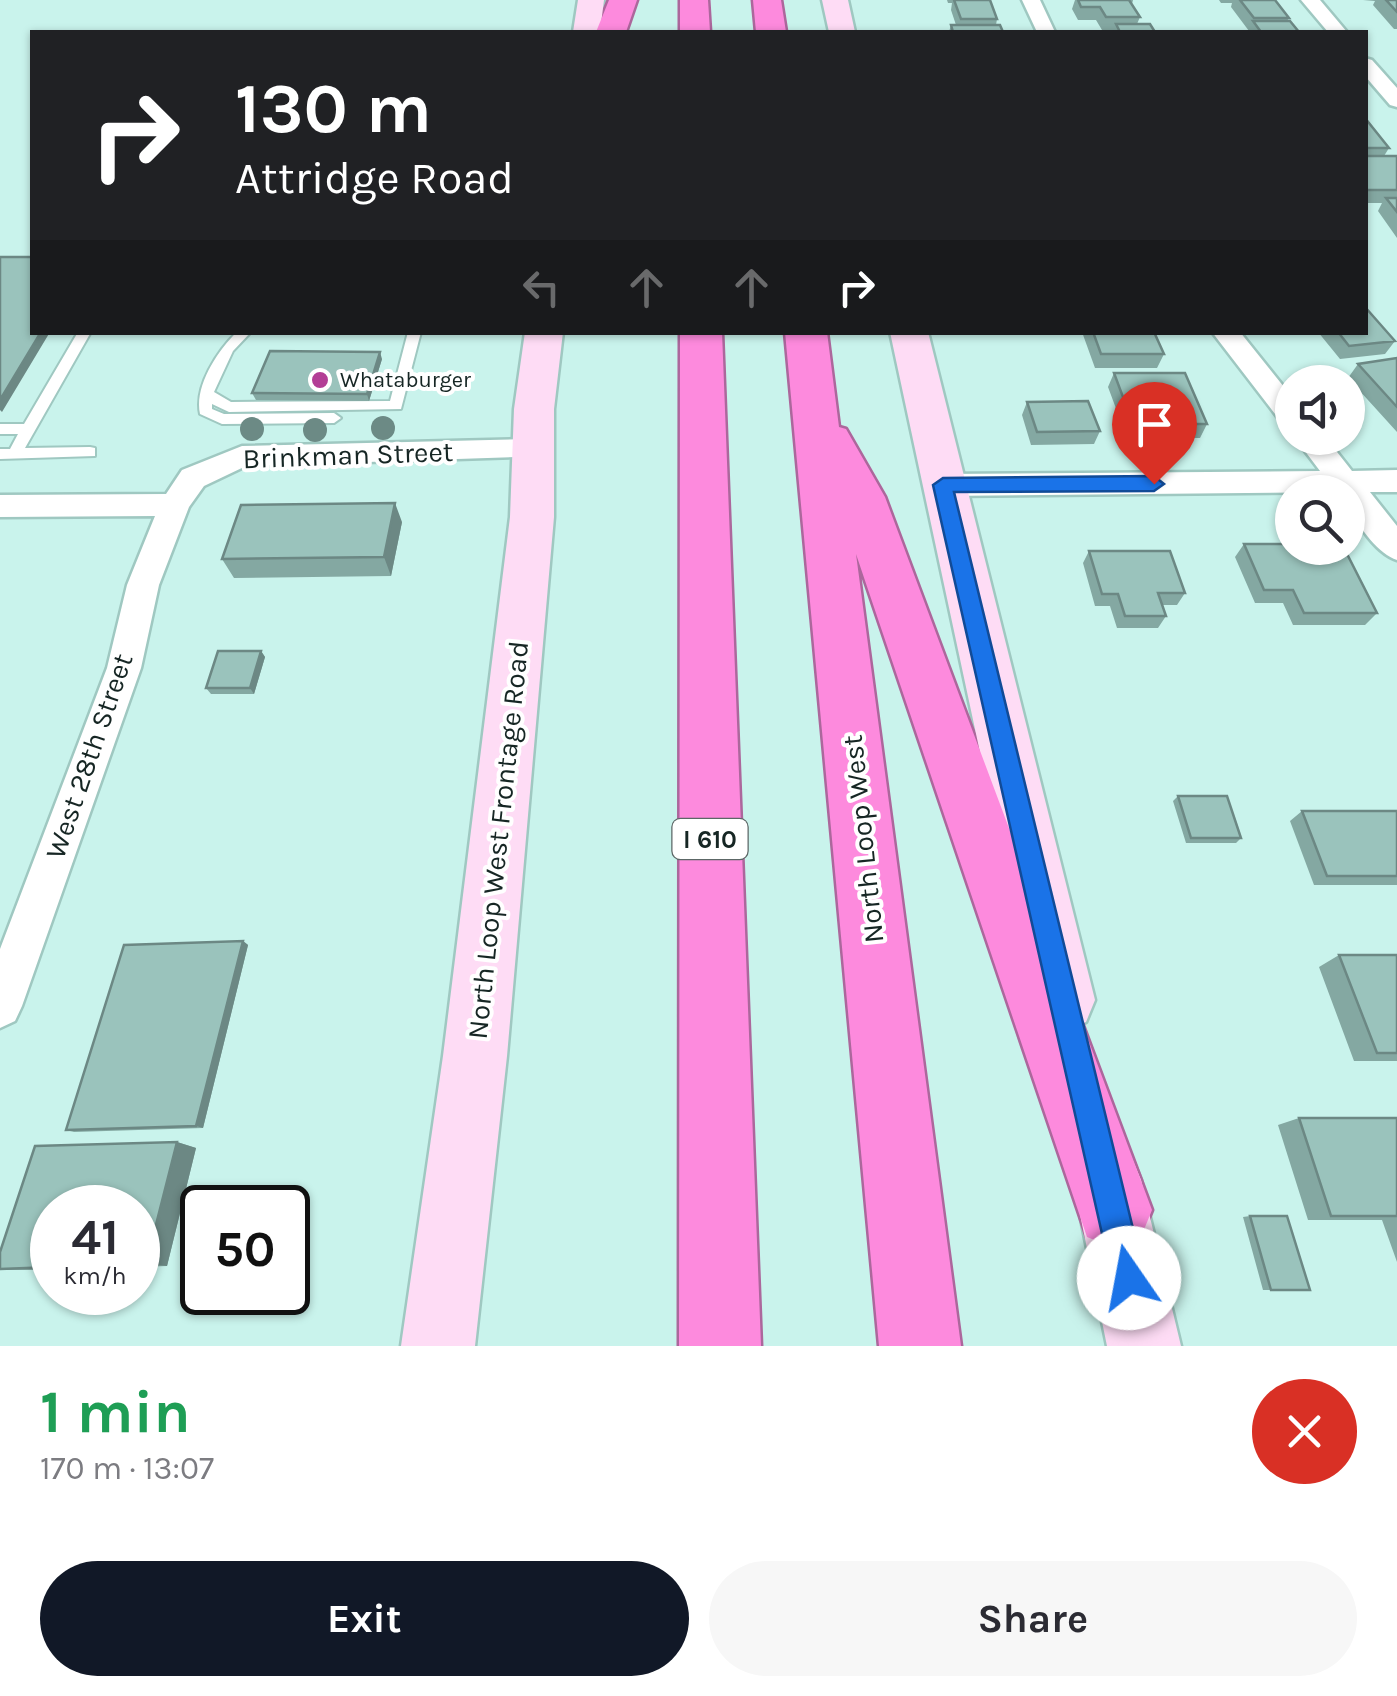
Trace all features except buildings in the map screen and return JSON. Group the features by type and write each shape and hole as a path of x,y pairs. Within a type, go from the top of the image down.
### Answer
{"highway":[{"path":"612,30 623,0"},
{"path":"694,0 695,30"},
{"path":"767,0 770,30"},
{"name":"I 610","path":"700,335 720,1346"},
{"name":"North Loop West","path":"806,335 920,1346"},
{"path":"815,413 861,497 1114,1210"}],"main road":[{"path":"586,30 591,0"},
{"path":"835,0 842,30"},
{"name":"North Loop West Frontage Road","path":"438,1346 476,1056 530,535 534,409 544,335"},
{"path":"910,335 1144,1346"}],"street":[{"path":"1031,0 1045,30"},
{"path":"1310,0 1336,30"},
{"path":"1368,67 1397,101"},
{"path":"1228,335 1275,394"},
{"name":"Brinkman Street","path":"175,505 193,478 242,456 534,448"},
{"path":"1324,455 1340,475"},
{"path":"1365,482 1397,482"},
{"path":"943,485 1275,483"},
{"path":"0,506 175,505"},
{"name":"West 28th Street","path":"0,1006 124,668 142,585 175,505"},
{"path":"1365,507 1397,548"}],"lane":[{"path":"7,454 28,429 83,335"},
{"path":"242,335 227,349 206,394 205,411 222,420 386,416 396,406 414,335"},
{"path":"0,429 28,429"},
{"path":"7,454 90,452"}],"place":[{"name":"Whataburger","path":"320,380"}],"route":[{"path":"1129,1278 943,485 1154,484"}]}
